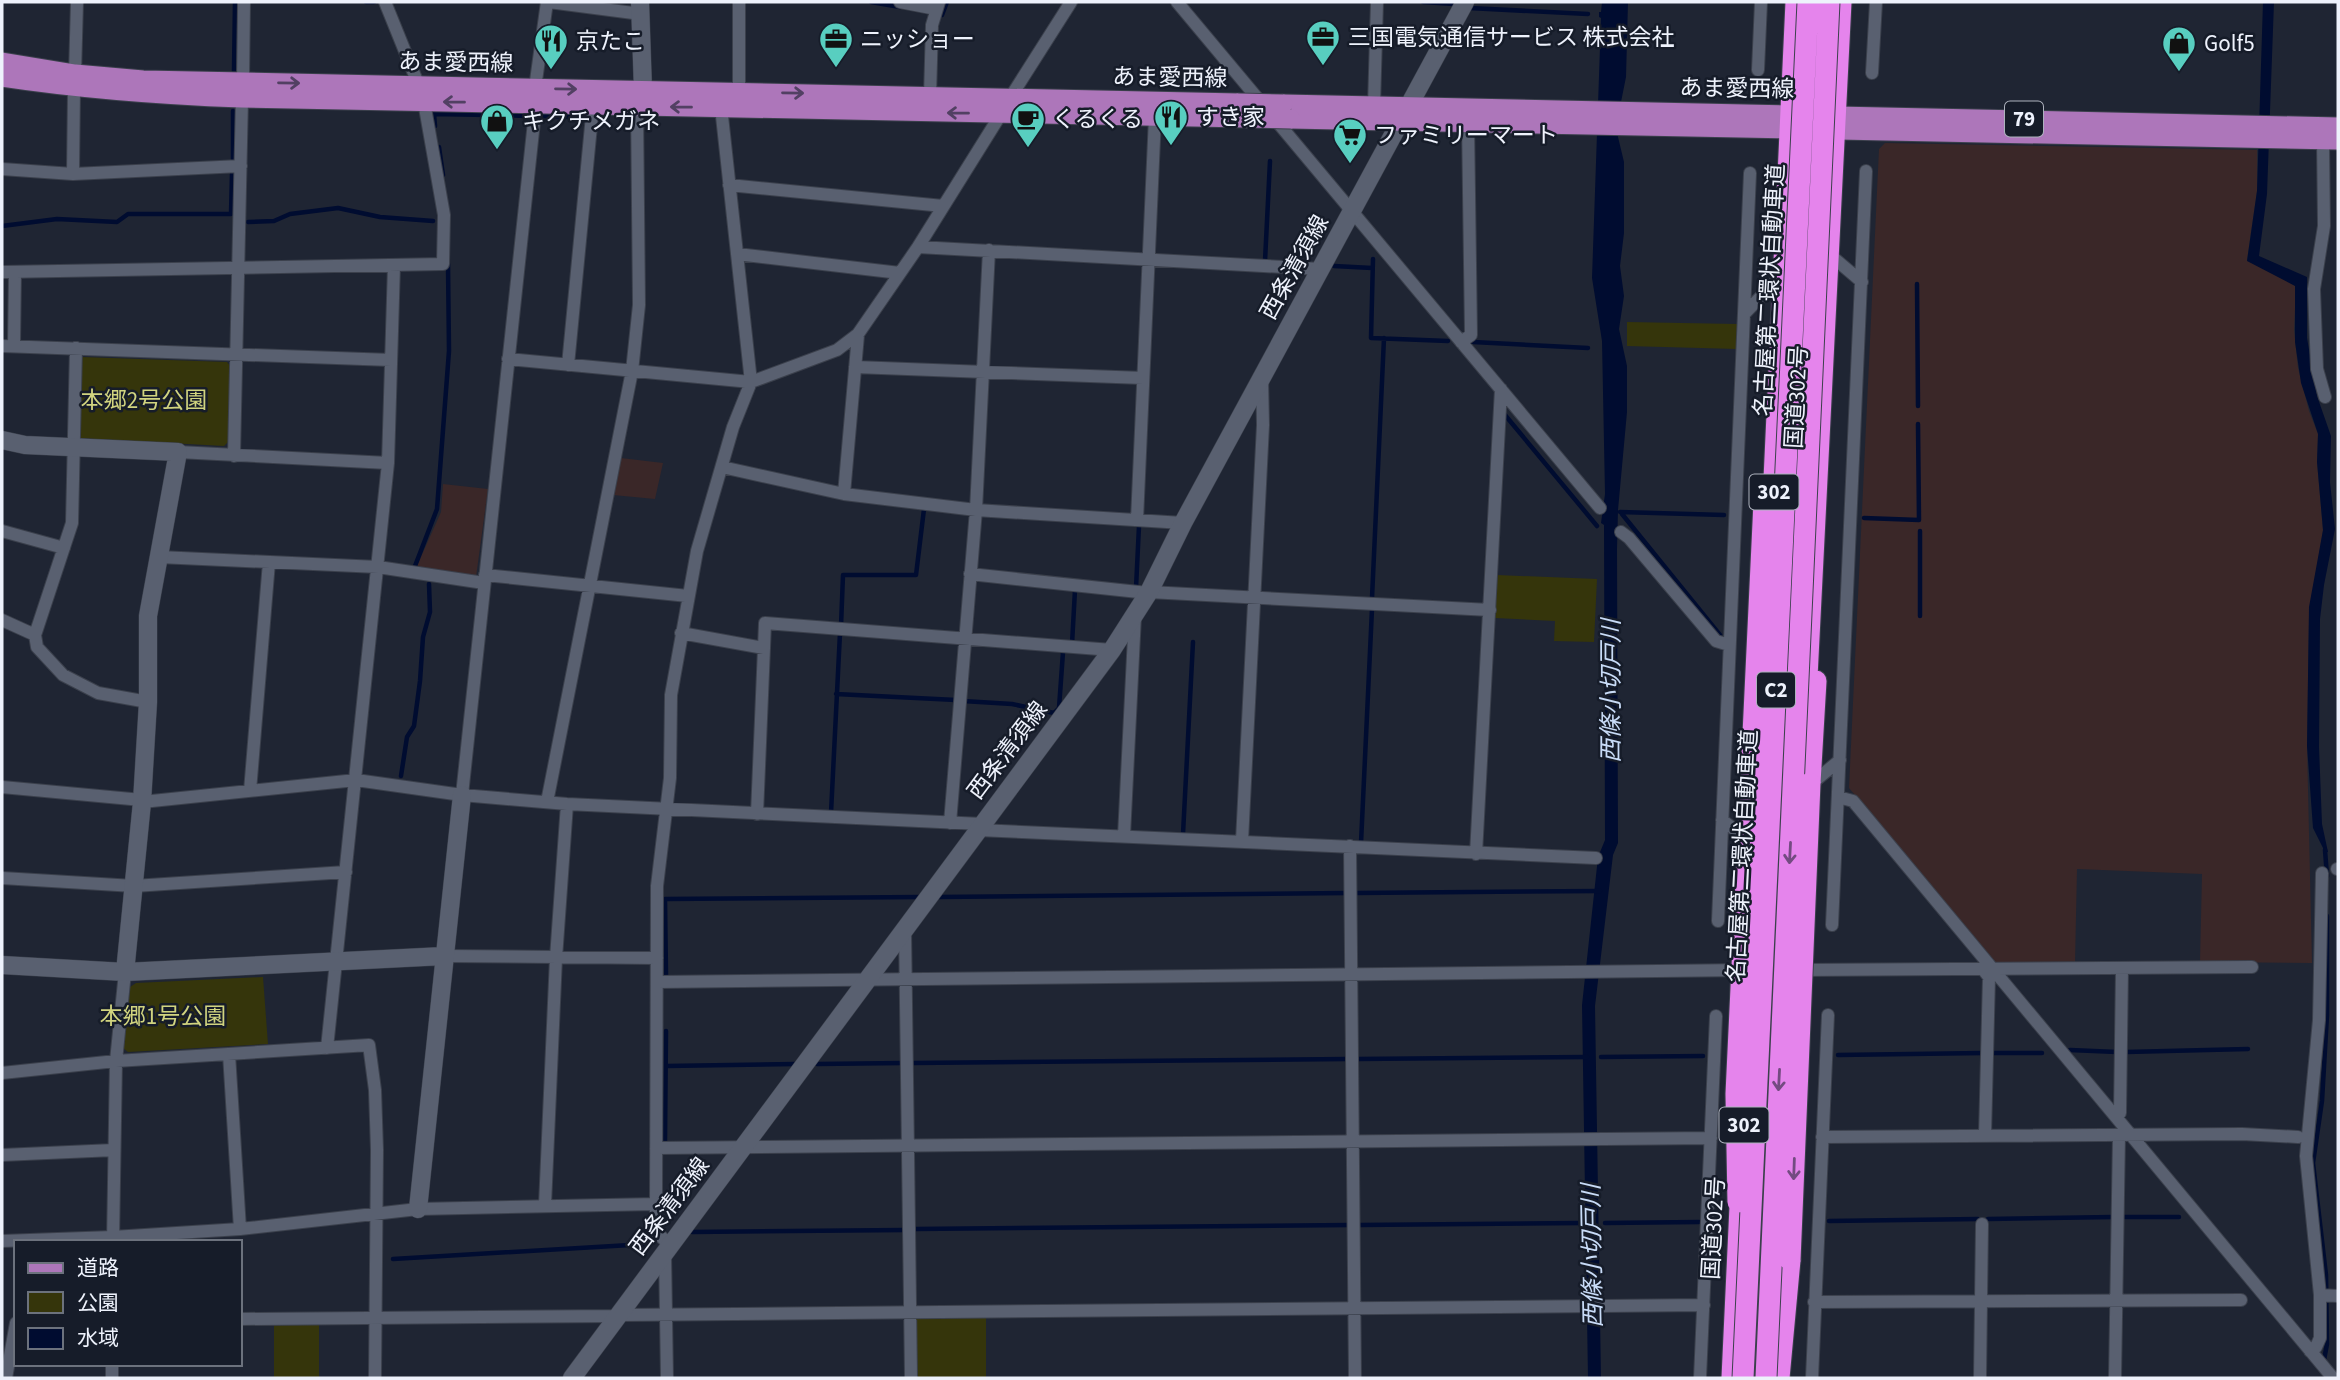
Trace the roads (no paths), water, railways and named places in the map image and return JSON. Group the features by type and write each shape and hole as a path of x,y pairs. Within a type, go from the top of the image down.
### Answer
{"highway":[{"name":"名古屋第二環状自動車道","path":"1766,1378 1829,2"},
{"name":"国道302号","path":"1758,871 1768,821 1798,732 1808,682 1841,2"},
{"name":"名古屋第二環状自動車道","path":"1742,1378 1797,3"},
{"name":"国道302号","path":"1732,1378 1797,3"},
{"path":"1742,1378 1736,1094 1764,502 1780,356"},
{"path":"1779,1378 1790,1260 1809,797 1825,513 1824,357"}],"main road":[{"name":"あま愛西線","path":"2,62 74,81 139,94 242,90 640,98 739,92 930,96 1006,106 1155,117 1242,110"},
{"name":"あま愛西線","path":"2,77 74,81"},
{"name":"あま愛西線","path":"536,96 593,105 640,98 721,107 1006,106 1242,110 2264,132 2333,136"},
{"name":"あま愛西線","path":"1287,111 1374,106 1468,122 1596,117"}],"street":[{"path":"73,174 76,2"},
{"path":"233,456 244,2"},
{"path":"385,2 421,94 444,215 443,264 8,272 8,346 391,360"},
{"path":"418,1209 548,2 641,8 639,304 632,371 547,802"},
{"path":"739,2 739,92"},
{"path":"900,2 938,5 932,25 930,96"},
{"path":"508,359 751,382 837,350 858,335 918,247 1071,2"},
{"path":"1177,2 1600,508"},
{"path":"1374,106 1377,2"},
{"name":"西条清須線","path":"572,1378 1112,650 1148,593 1183,523 1465,2"},
{"path":"1758,70 1761,2"},
{"path":"1872,73 1876,2"},
{"path":"568,365 593,105"},
{"path":"667,1378 667,1248 656,1232 657,886 670,778 671,695 696,551 751,382 721,107"},
{"path":"1137,520 1155,117"},
{"path":"1461,342 1471,335 1468,122"},
{"path":"2325,397 2317,369 2314,281 2324,226 2333,136"},
{"path":"2,169 73,174 241,166"},
{"path":"1832,925 1866,171"},
{"path":"1718,921 1750,173"},
{"path":"729,185 943,206"},
{"path":"918,247 1320,269"},
{"path":"950,823 976,510 989,250"},
{"path":"737,254 900,273"},
{"path":"1829,254 1861,282"},
{"path":"327,1048 388,463 394,265"},
{"path":"1744,314 1785,272"},
{"path":"844,494 858,335"},
{"path":"76,348 72,523 35,635 37,647 63,675 98,693 148,702"},
{"path":"855,367 1143,378"},
{"path":"1242,841 1264,404 1262,377"},
{"path":"1476,853 1501,389"},
{"path":"2,440 72,447 388,463"},
{"path":"113,1239 116,1060 142,801 148,702 148,616 178,452"},
{"path":"722,467 844,494 976,510 1183,523"},
{"path":"2,531 64,548"},
{"path":"1621,532 1716,641 1728,645"},
{"path":"159,557 378,567 688,596"},
{"path":"250,791 269,562"},
{"path":"970,574 1148,593 1490,610"},
{"path":"1124,836 1135,613"},
{"path":"2,620 35,635"},
{"path":"757,814 765,623 1112,650"},
{"path":"681,633 764,648"},
{"path":"1768,821 1839,760"},
{"path":"2,787 142,801 356,780 462,795 567,804 950,823 1124,836 1596,858"},
{"path":"1838,797 1853,801 1988,969 2116,1116 2125,1135 2331,1376"},
{"path":"545,1205 556,958 567,804"},
{"path":"1722,820 1759,847"},
{"path":"1350,846 1355,1378"},
{"path":"2,878 134,886 346,872"},
{"path":"2314,1356 2328,1295 2305,1156 2319,1020 2322,873"},
{"path":"905,928 911,1378"},
{"path":"2,965 125,972 444,957 657,958"},
{"path":"657,982 2252,967"},
{"path":"2116,1116 2120,1113 2122,968"},
{"path":"1985,1136 1988,969"},
{"path":"1812,1378 1828,1014"},
{"path":"1700,1378 1716,1016"},
{"path":"2,1073 116,1060 369,1045 375,1090 377,1138 375,1378"},
{"path":"229,1054 240,1229"},
{"path":"1712,1112 1744,1134"},
{"path":"1822,1138 2242,1134 2298,1137"},
{"path":"2115,1378 2116,1301 2125,1135"},
{"path":"656,1148 1712,1138"},
{"path":"2,1155 114,1150"},
{"path":"58,1240 113,1239 240,1229 418,1209 656,1204"},
{"path":"1980,1378 1983,1224"},
{"path":"1814,1302 2241,1300"},
{"path":"242,1319 1704,1306"},
{"path":"6,1378 14,1333"}],"water":[{"name":"西條小切戸川","path":"1602,2 1628,2 1626,77 1618,137 1624,162 1624,233 1620,266 1624,296 1619,329 1627,366 1627,412 1617,549 1618,843 1613,855 1595,1006 1601,1378 1588,1378 1582,1005 1598,857 1605,840 1602,341 1592,278 1601,18 1599,12"},
{"path":"2263,2 2274,2 2267,194 2259,256 2307,277 2307,338 2317,396 2331,436 2330,482 2335,529 2320,619 2319,747 2322,824 2328,852 2325,852 2313,828 2307,746 2309,607 2323,530 2317,462 2318,434 2301,383 2295,342 2295,286 2247,261 2257,191"}],"waterway":[{"path":"234,71 235,2"},
{"path":"366,2 374,2"},
{"path":"871,2 900,7"},
{"path":"942,15 947,2"},
{"path":"1423,2 1454,4"},
{"path":"1469,8 1588,14"},
{"path":"233,111 233,160"},
{"path":"435,126 434,114 488,115"},
{"path":"501,115 526,116"},
{"path":"539,116 588,117"},
{"path":"439,147 443,175"},
{"path":"1265,261 1270,161"},
{"path":"2,226 57,219 117,222 128,214 231,214 232,174"},
{"path":"248,222 274,221 290,214 338,208 380,217 433,221"},
{"path":"1373,259 1371,338 1448,341"},
{"path":"415,566 437,509 449,351 448,264"},
{"path":"1334,266 1372,268"},
{"path":"1917,284 1918,406"},
{"path":"1372,598 1384,338"},
{"path":"1473,342 1588,348"},
{"path":"1505,415 1597,526"},
{"path":"1864,518 1919,520 1918,424"},
{"path":"841,626 843,575 916,575 924,509"},
{"path":"1620,512 1724,515"},
{"path":"1622,514 1720,635"},
{"path":"1136,588 1139,526"},
{"path":"1920,531 1920,616"},
{"path":"401,776 407,737 414,726 423,637 430,612 429,584"},
{"path":"1072,644 1075,590"},
{"path":"1361,843 1372,609"},
{"path":"831,813 840,633"},
{"path":"1183,834 1193,642"},
{"path":"963,701 1012,704 1054,713 1059,708 1063,652"},
{"path":"836,694 956,700"},
{"path":"2325,850 2327,876"},
{"path":"1356,893 1600,891"},
{"path":"939,897 1347,893"},
{"path":"666,975 665,899 920,897"},
{"path":"2324,1360 2327,1344 2326,1275 2313,1163 2322,1101 2327,1015 2327,916"},
{"path":"665,1141 666,1031"},
{"path":"2126,1052 2248,1049"},
{"path":"2070,1050 2117,1052"},
{"path":"1838,1055 1983,1053"},
{"path":"1990,1053 2042,1053"},
{"path":"1601,1057 1703,1056"},
{"path":"1357,1059 1587,1057"},
{"path":"913,1063 1347,1059"},
{"path":"817,1064 903,1063"},
{"path":"666,1066 795,1064"},
{"path":"1988,1219 2113,1217"},
{"path":"2123,1217 2179,1217"},
{"path":"1829,1221 1978,1219"},
{"name":"西條小切戸川","path":"1605,1223 1699,1222"},
{"name":"西條小切戸川","path":"1360,1225 1582,1223"},
{"path":"915,1229 1350,1225"},
{"path":"692,1232 905,1230"},
{"path":"393,1259 647,1244"}],"place":[{"name":"三国電気通信サービス 株式会社","path":"1323,67"},
{"name":"ニッショー","path":"836,69"},
{"name":"京たこ","path":"551,71"},
{"name":"Golf5","path":"2179,73"},
{"name":"すき家","path":"1171,147"},
{"name":"くるくる","path":"1028,149"},
{"name":"キクチメガネ","path":"497,151"},
{"name":"ファミリーマート","path":"1350,165"}],"park label":[{"name":"本郷2号公園","path":"144,400"},
{"name":"本郷1号公園","path":"163,1016"}]}
